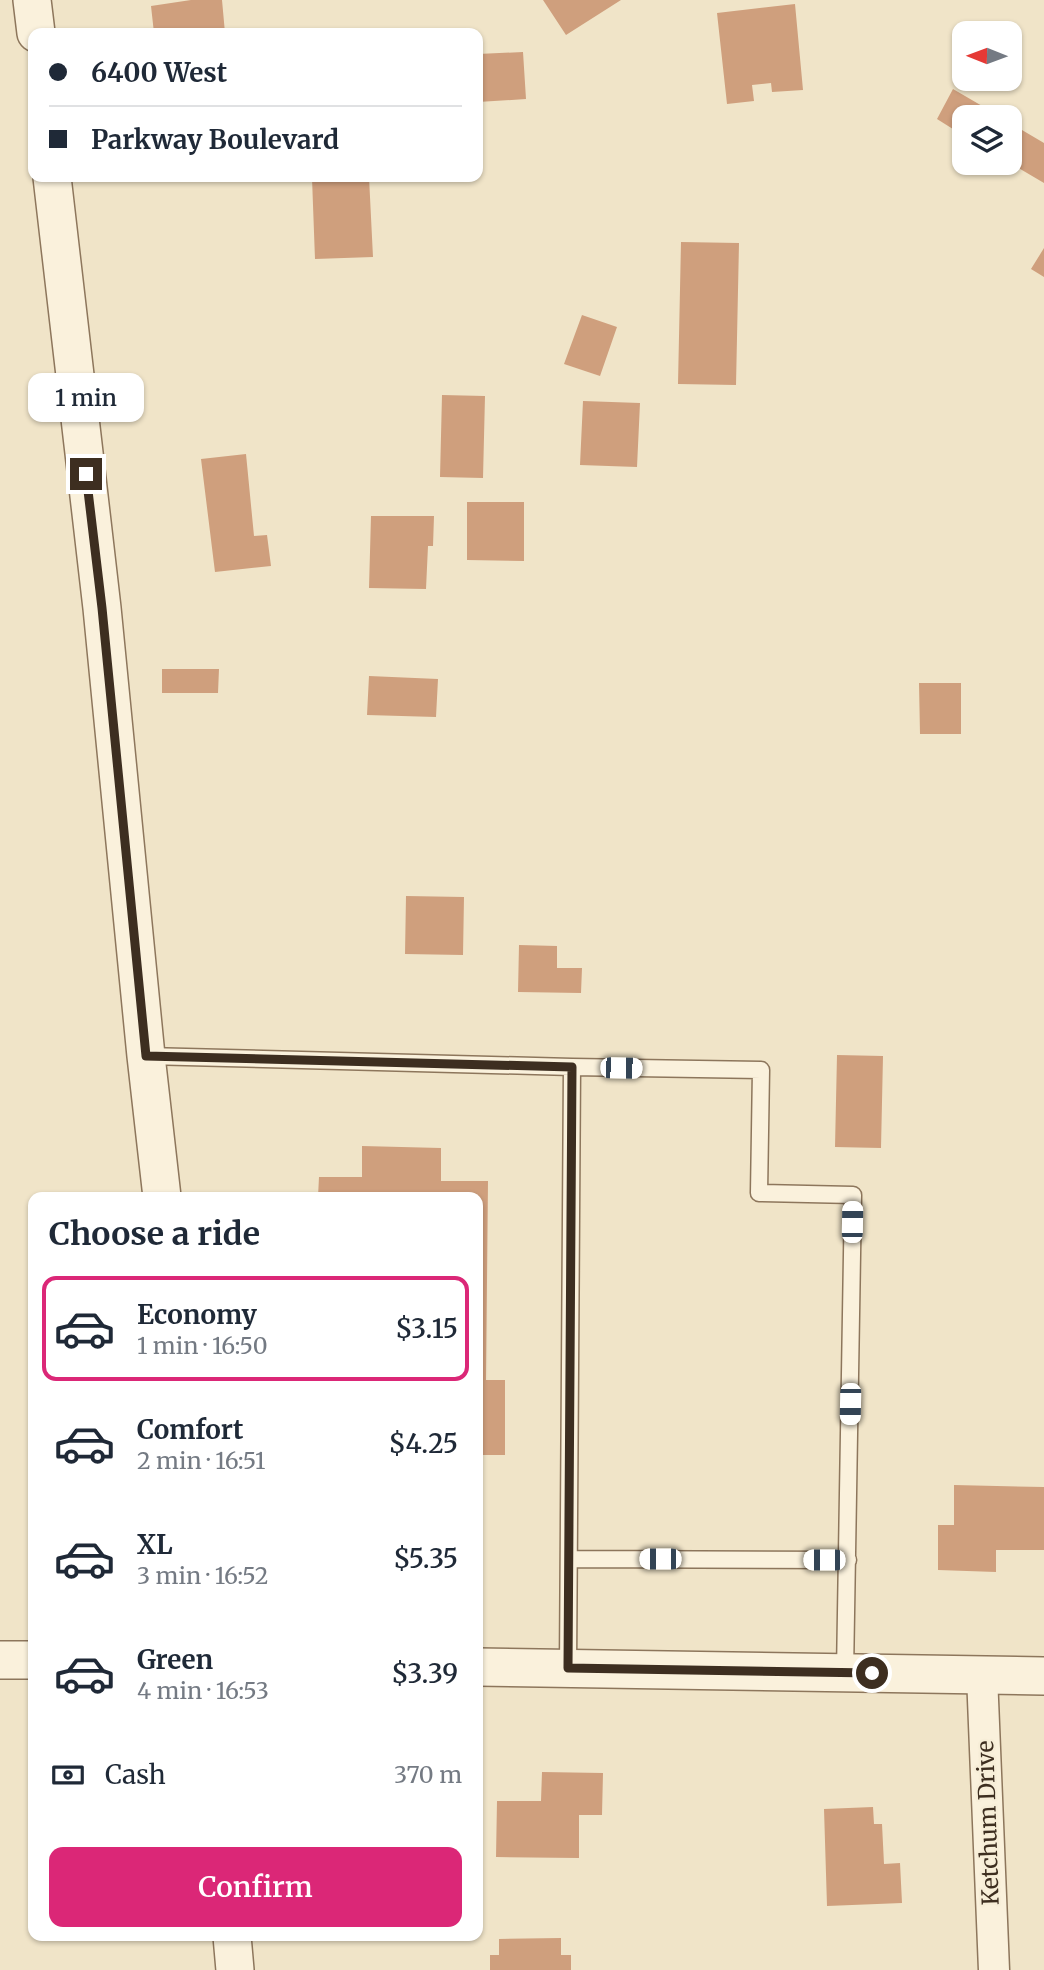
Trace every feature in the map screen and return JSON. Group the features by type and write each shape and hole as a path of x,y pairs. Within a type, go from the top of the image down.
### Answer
{"street":[{"path":"32,0 35,28"},
{"path":"53,182 102,608 161,1192"},
{"path":"0,1660 28,1660"},
{"path":"483,1667 1044,1676"},
{"name":"Ketchum Drive","path":"982,1675 995,1970"},
{"path":"232,1941 235,1970"}],"lane":[{"path":"146,1056 761,1070 759,1193 853,1195 845,1673"},
{"path":"568,1668 572,1067"},
{"path":"569,1559 848,1560"}],"building":[{"path":"191,0 222,0 225,28 153,28 151,6"},
{"path":"543,0 621,0 566,35"},
{"path":"795,4 803,90 772,92 771,83 752,85 754,101 727,104 717,13"},
{"path":"523,52 526,99 483,102 483,54"},
{"path":"952,91 980,105 952,105 952,128 937,119"},
{"path":"1022,130 1044,143 1044,183 1022,170"},
{"path":"312,182 369,182 373,257 315,259"},
{"path":"681,242 739,243 736,385 678,384"},
{"path":"1044,248 1044,277 1031,269"},
{"path":"582,315 617,327 600,376 564,364"},
{"path":"442,395 485,396 483,478 440,477"},
{"path":"583,401 640,403 637,467 580,465"},
{"path":"246,454 254,536 267,535 271,566 215,572 201,459"},
{"path":"467,502 524,502 524,561 467,560"},
{"path":"371,516 434,516 433,546 428,546 426,589 369,588"},
{"path":"162,669 219,669 218,693 162,693"},
{"path":"369,676 438,679 436,717 367,715"},
{"path":"919,683 961,683 961,734 920,734"},
{"path":"406,896 464,897 463,955 405,954"},
{"path":"519,945 557,946 557,968 582,968 581,993 518,992"},
{"path":"837,1055 883,1056 881,1148 835,1147"},
{"path":"362,1146 441,1148 441,1181 488,1181 486,1380 505,1380 505,1455 483,1455 483,1192 318,1192 319,1177 362,1177"},
{"path":"954,1485 1044,1487 1044,1550 996,1550 996,1572 938,1570 938,1525 954,1525"},
{"path":"542,1772 603,1773 602,1815 579,1815 579,1858 496,1857 497,1801 541,1801"},
{"path":"873,1807 874,1824 882,1824 884,1864 900,1863 902,1903 827,1906 824,1809"},
{"path":"561,1938 561,1955 571,1955 571,1970 490,1970 490,1955 499,1955 499,1939"}],"route":[{"path":"86,474 102,608 146,1056 572,1067 568,1668 872,1673"}]}
